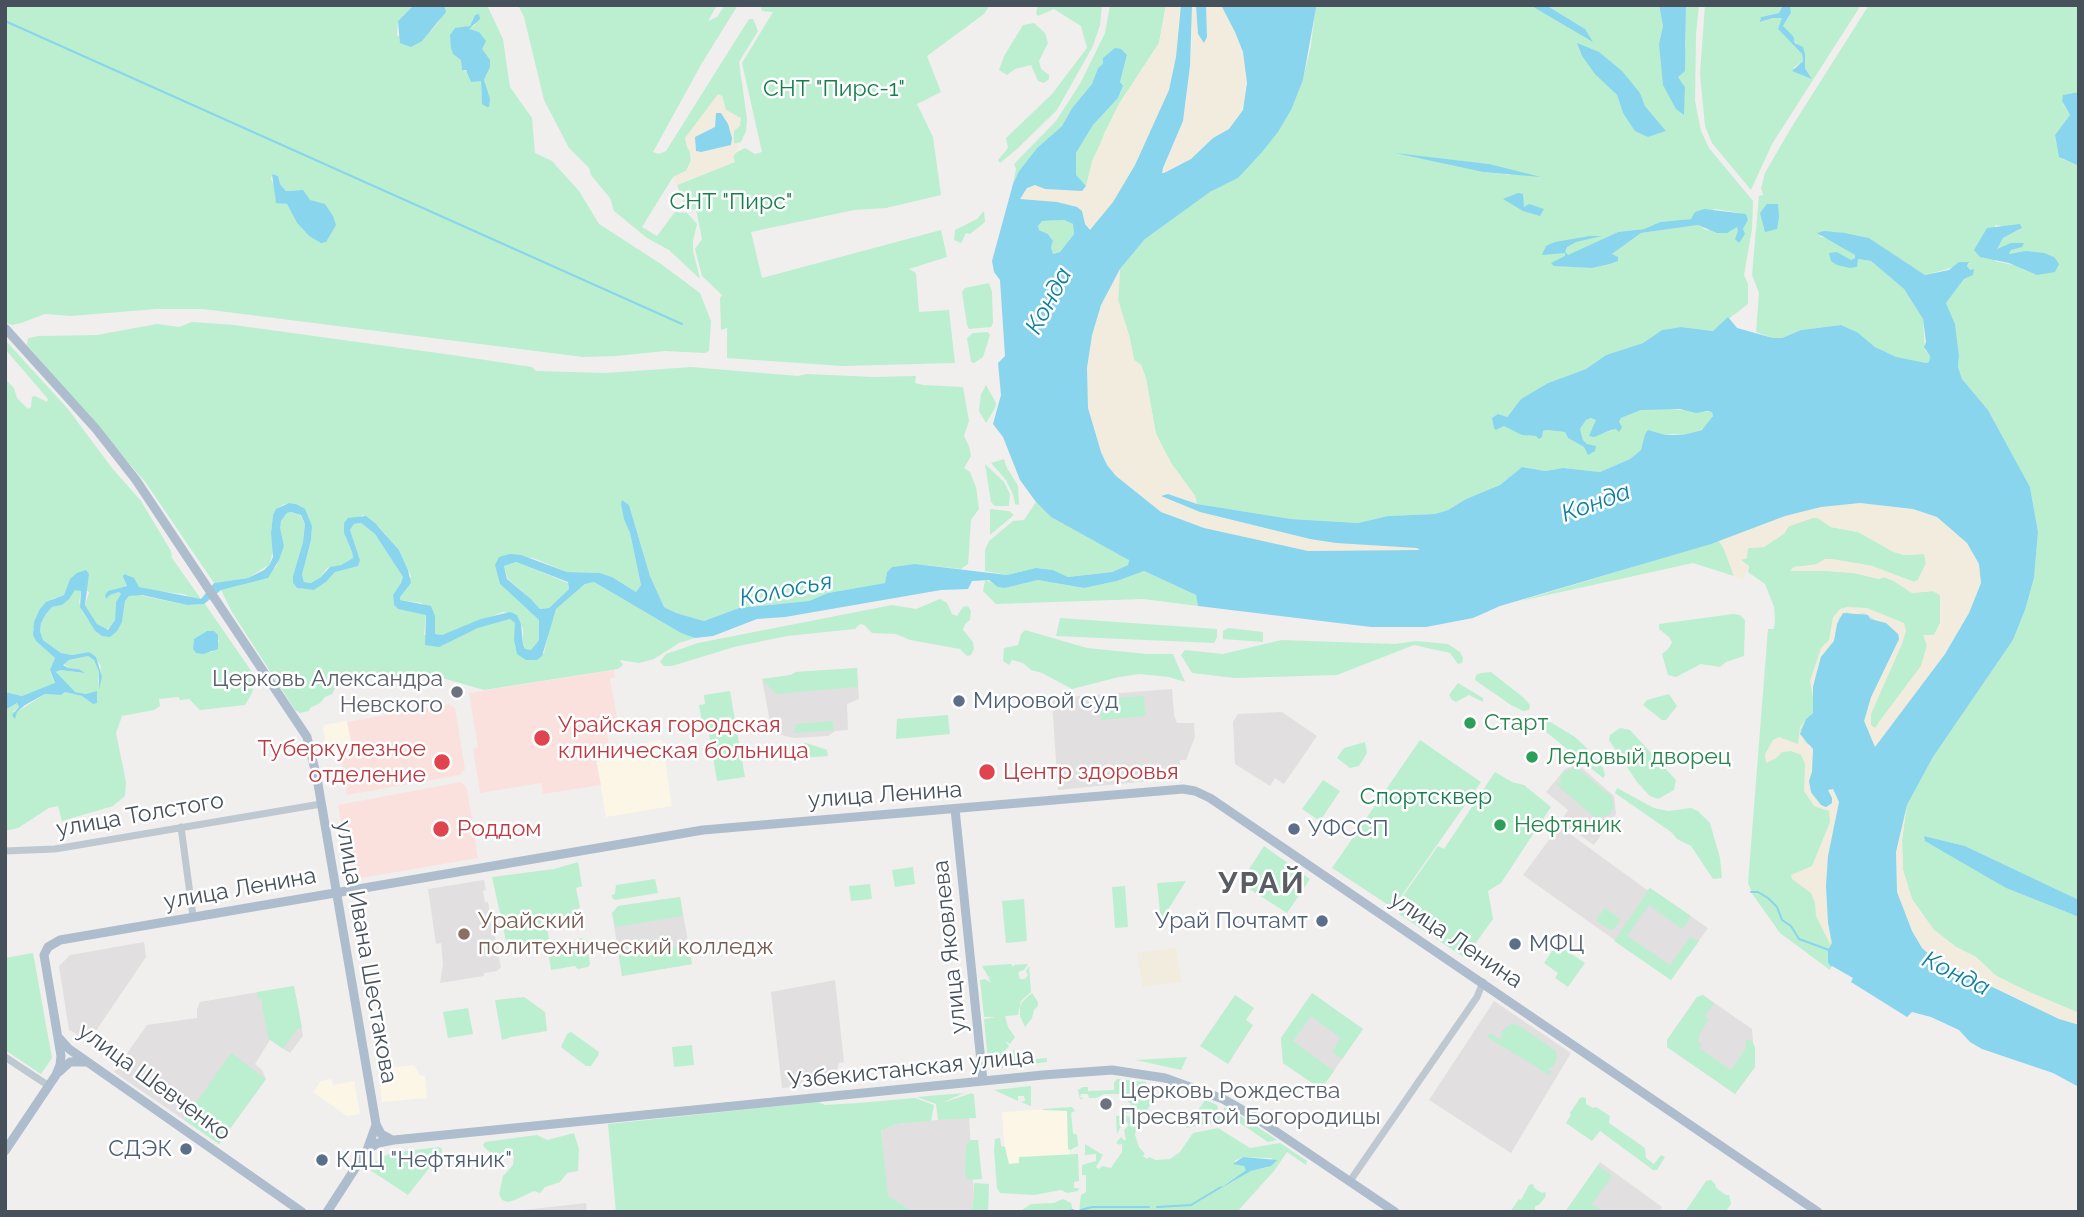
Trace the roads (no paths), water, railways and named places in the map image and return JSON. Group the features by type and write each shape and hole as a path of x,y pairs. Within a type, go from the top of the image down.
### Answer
{"main road":[{"name":"улица Ивана Шестакова","path":"5,328 87,419 136,480 303,729 311,749 376,1124"},
{"name":"улица Ленина","path":"48,947 60,940 193,916 703,830 1183,789 1210,798 1818,1212"},
{"name":"улица Яковлева","path":"955,809 983,1081"},
{"name":"улица Шевченко","path":"48,947 45,961 58,1037 65,1046 302,1212"},
{"path":"56,1075 61,1059 58,1037"},
{"path":"5,1151 56,1075 70,1062 88,1062"},
{"name":"Узбекистанская улица","path":"367,1150 378,1143 394,1140 1100,1070 1165,1078 1193,1086 1232,1103 1395,1212"},
{"path":"376,1124 381,1134 394,1140"},
{"path":"327,1212 367,1150 376,1124"}],"street":[{"name":"улица Толстого","path":"5,851 46,850 321,804"},
{"path":"181,827 193,916"},
{"path":"1350,1181 1477,996 1483,982"},
{"path":"5,1057 49,1086"}],"water":[{"path":"414,5 444,5 446,12 422,41 411,47 400,43 398,21"},
{"name":"Конда","path":"1181,5 1192,5 1190,66 1183,121 1162,173 1191,159 1213,138 1229,129 1243,110 1247,83 1243,52 1221,5 1316,5 1303,80 1292,108 1278,132 1238,178 1210,192 1145,239 1120,269 1101,305 1092,335 1087,368 1088,408 1107,465 1116,476 1161,512 1204,528 1308,551 1420,550 1310,539 1200,512 1161,496 1168,494 1197,504 1291,519 1358,523 1388,516 1435,514 1448,510 1466,499 1500,485 1522,467 1545,471 1563,468 1600,472 1630,459 1641,450 1648,430 1665,435 1682,435 1702,430 1713,416 1712,412 1641,410 1621,418 1619,422 1622,427 1619,432 1616,429 1611,430 1594,437 1589,436 1596,420 1591,418 1586,420 1580,429 1583,440 1596,446 1595,451 1588,455 1584,447 1568,438 1565,432 1543,431 1539,439 1536,436 1522,435 1504,426 1496,430 1492,418 1498,414 1507,417 1521,399 1548,383 1586,369 1606,355 1643,343 1662,330 1681,327 1713,331 1728,317 1737,328 1773,338 1782,338 1801,330 1841,325 1896,357 1926,363 1929,362 1930,356 1924,347 1926,342 1923,319 1904,289 1871,261 1858,259 1857,267 1850,268 1837,265 1831,261 1829,253 1837,252 1851,260 1855,255 1817,233 1845,233 1869,238 1925,275 1949,270 1959,262 1969,262 1967,266 1970,270 1974,269 1973,275 1964,279 1946,303 1955,324 1958,367 1962,379 1988,410 2030,487 2038,532 2034,578 2013,640 1933,757 1907,805 1896,852 1897,892 1912,931 1922,948 1934,959 2059,1019 2079,1025 2079,1087 2053,1073 1982,1049 1970,1042 1959,1030 1931,1017 1912,1012 1907,1017 1851,982 1853,978 1831,967 1828,962 1828,950 1832,943 1826,886 1828,856 1839,802 1833,789 1828,790 1832,803 1826,807 1821,805 1811,792 1809,781 1813,749 1800,734 1806,719 1813,713 1813,687 1821,657 1834,641 1837,624 1843,613 1868,615 1870,619 1886,623 1898,634 1899,639 1871,697 1864,721 1875,747 1945,654 1969,613 1981,583 1979,564 1967,543 1937,517 1913,509 1860,503 1821,507 1785,516 1711,544 1500,606 1473,618 1426,627 1371,627 1198,606 1196,595 1144,571 1117,581 1084,588 1038,580 1005,588 998,587 989,580 972,581 968,589 941,590 785,617 757,619 713,636 695,638 681,633 594,582 585,584 556,609 542,656 537,660 526,660 517,654 515,623 510,619 478,628 439,647 425,645 426,615 398,609 394,605 393,595 403,577 375,534 361,523 354,524 350,530 360,560 358,566 335,572 314,590 297,588 293,583 293,576 305,524 301,515 291,512 281,521 284,546 268,578 221,590 204,604 187,605 142,595 129,596 125,601 122,622 110,637 95,631 80,607 81,591 75,590 62,605 52,607 46,614 40,631 43,640 61,653 72,655 89,652 96,657 102,677 99,689 99,672 94,660 88,656 69,660 63,665 85,673 60,670 56,672 75,692 86,694 97,691 97,703 93,704 82,696 65,692 61,695 45,694 25,705 17,712 15,719 12,715 19,707 17,703 5,710 5,692 22,696 55,683 50,670 55,658 36,641 33,635 34,622 46,602 64,595 70,579 77,573 86,570 89,574 85,605 97,624 108,630 115,620 116,602 121,594 119,592 110,595 106,599 105,595 108,591 127,586 124,574 134,578 139,587 201,599 214,583 248,578 264,570 273,557 273,515 276,509 289,503 305,509 312,526 302,575 304,582 311,583 330,567 341,565 353,558 344,533 344,523 348,518 366,516 399,550 408,570 411,583 400,600 431,606 435,616 435,634 442,635 481,619 510,612 517,615 521,624 525,649 531,650 539,640 539,620 500,584 495,565 499,557 521,555 567,572 600,573 636,592 641,585 630,533 624,519 622,500 629,505 650,576 664,607 704,621 739,608 809,601 828,593 885,583 887,572 892,567 915,564 1007,575 1036,568 1053,570 1068,577 1112,572 1128,565 1129,560 1051,517 1036,502 1020,480 1003,437 993,424 1001,395 998,363 1005,356 1000,280 994,272 992,261 1019,171 1037,148 1062,126 1072,108 1092,84 1098,68 1103,64 1103,58 1115,48 1121,49 1127,55 1120,82 1123,86 1118,98 1093,125 1076,153 1076,175 1086,186 1082,191 1045,189 1035,185 1027,188 1020,199 1057,202 1077,207 1082,211 1085,224 1090,230 1113,202 1135,165 1169,90 1176,57","holes":["1064,220 1073,224 1074,234 1060,252 1053,254 1053,241 1048,234 1039,230 1038,226 1042,221","516,562 568,582 569,589 549,608 540,609 507,579 504,566"]},
{"path":"1196,5 1206,5 1207,37 1204,43 1198,34"},
{"path":"1530,5 1546,5 1585,29 1593,42"},
{"path":"1659,5 1686,5 1685,71 1678,77 1685,87 1684,115 1676,109 1663,85 1659,44 1663,26"},
{"path":"1779,5 1790,5 1791,13 1783,26 1793,36 1795,43 1803,47 1805,68 1812,79 1792,71 1803,61 1802,54 1778,29 1782,18 1760,22 1761,17 1779,13 1782,7"},
{"path":"479,14 480,19 469,29 479,32 486,41 482,49 490,60 484,80 490,99 489,107 482,104 481,81 471,82 466,70 462,70 461,60 453,54 451,48 450,35 455,28 470,26 475,15"},
{"path":"1577,43 1599,52 1622,71 1640,93 1645,106 1666,131 1648,137 1635,131 1623,113 1617,95 1595,74 1582,56"},
{"path":"2079,92 2079,166 2059,157 2055,135 2070,115 2062,101 2063,95"},
{"path":"716,113 721,113 728,124 731,145 696,151 695,137 715,127"},
{"path":"1395,153 1489,164 1541,177 1483,172"},
{"path":"272,174 278,176 286,191 303,190 310,200 325,204 336,225 326,242 321,243 309,236 297,223 287,204 276,203"},
{"path":"1518,193 1523,194 1524,207 1529,204 1544,209 1540,216 1523,211 1503,199"},
{"path":"1767,204 1778,204 1779,217 1777,229 1765,232 1760,213"},
{"path":"1704,209 1746,214 1748,220 1743,229 1745,234 1739,243 1735,239 1737,227 1727,233 1717,233 1698,225 1641,233 1612,254 1618,257 1618,261 1592,268 1554,266 1551,263 1565,256 1565,253 1542,255 1546,246 1555,242 1602,236 1567,247 1565,252 1568,255 1618,232 1644,229 1660,222 1691,219 1695,212"},
{"path":"2020,224 2022,228 2003,238 1997,249 2011,243 2024,243 2009,254 2026,251 2044,253 2054,257 2059,264 2055,272 2037,275 2009,263 1980,257 1974,250 1987,228"},
{"path":"207,631 214,631 218,635 218,649 203,654 196,653 193,649 194,639"},
{"path":"1924,836 1965,846 2079,900 2079,917 2006,888 1925,841"},
{"path":"1243,1157 1277,1160 1271,1166 1251,1171 1219,1189 1246,1170 1244,1166 1233,1164"}],"waterway":[{"path":"5,21 682,324"},
{"path":"1751,892 1758,892 1768,898 1777,907 1782,920 1791,926 1799,939 1829,950"},
{"path":"1157,1207 1191,1205 1221,1187"},
{"path":"1081,1210 1092,1207 1149,1207"},
{"path":"1064,1212 1073,1210"}],"place":[{"name":"Церковь Александра Невского","path":"457,692"},
{"name":"Мировой суд","path":"959,701"},
{"name":"Старт","path":"1470,723"},
{"name":"Урайская городская клиническая больница","path":"542,738"},
{"name":"Ледовый дворец","path":"1532,757"},
{"name":"Туберкулезное отделение","path":"442,762"},
{"name":"Центр здоровья","path":"987,772"},
{"name":"Нефтяник","path":"1500,825"},
{"name":"Роддом","path":"441,829"},
{"name":"УФССП","path":"1294,829"},
{"name":"Урай Почтамт","path":"1322,921"},
{"name":"Урайский политехнический колледж","path":"464,934"},
{"name":"МФЦ","path":"1515,944"},
{"name":"Церковь Рождества Пресвятой Богородицы","path":"1106,1104"},
{"name":"СДЭК","path":"186,1149"},
{"name":"КДЦ \"Нефтяник\"","path":"322,1160"}],"district":[{"name":"УРАЙ","path":"1262,884"}],"park label":[{"name":"СНТ \"Пирс-1\"","path":"834,89"},
{"name":"СНТ \"Пирс\"","path":"731,202"},
{"name":"Спортсквер","path":"1426,797"}],"water label":[{"name":"Колосья","path":"786,590"}]}
